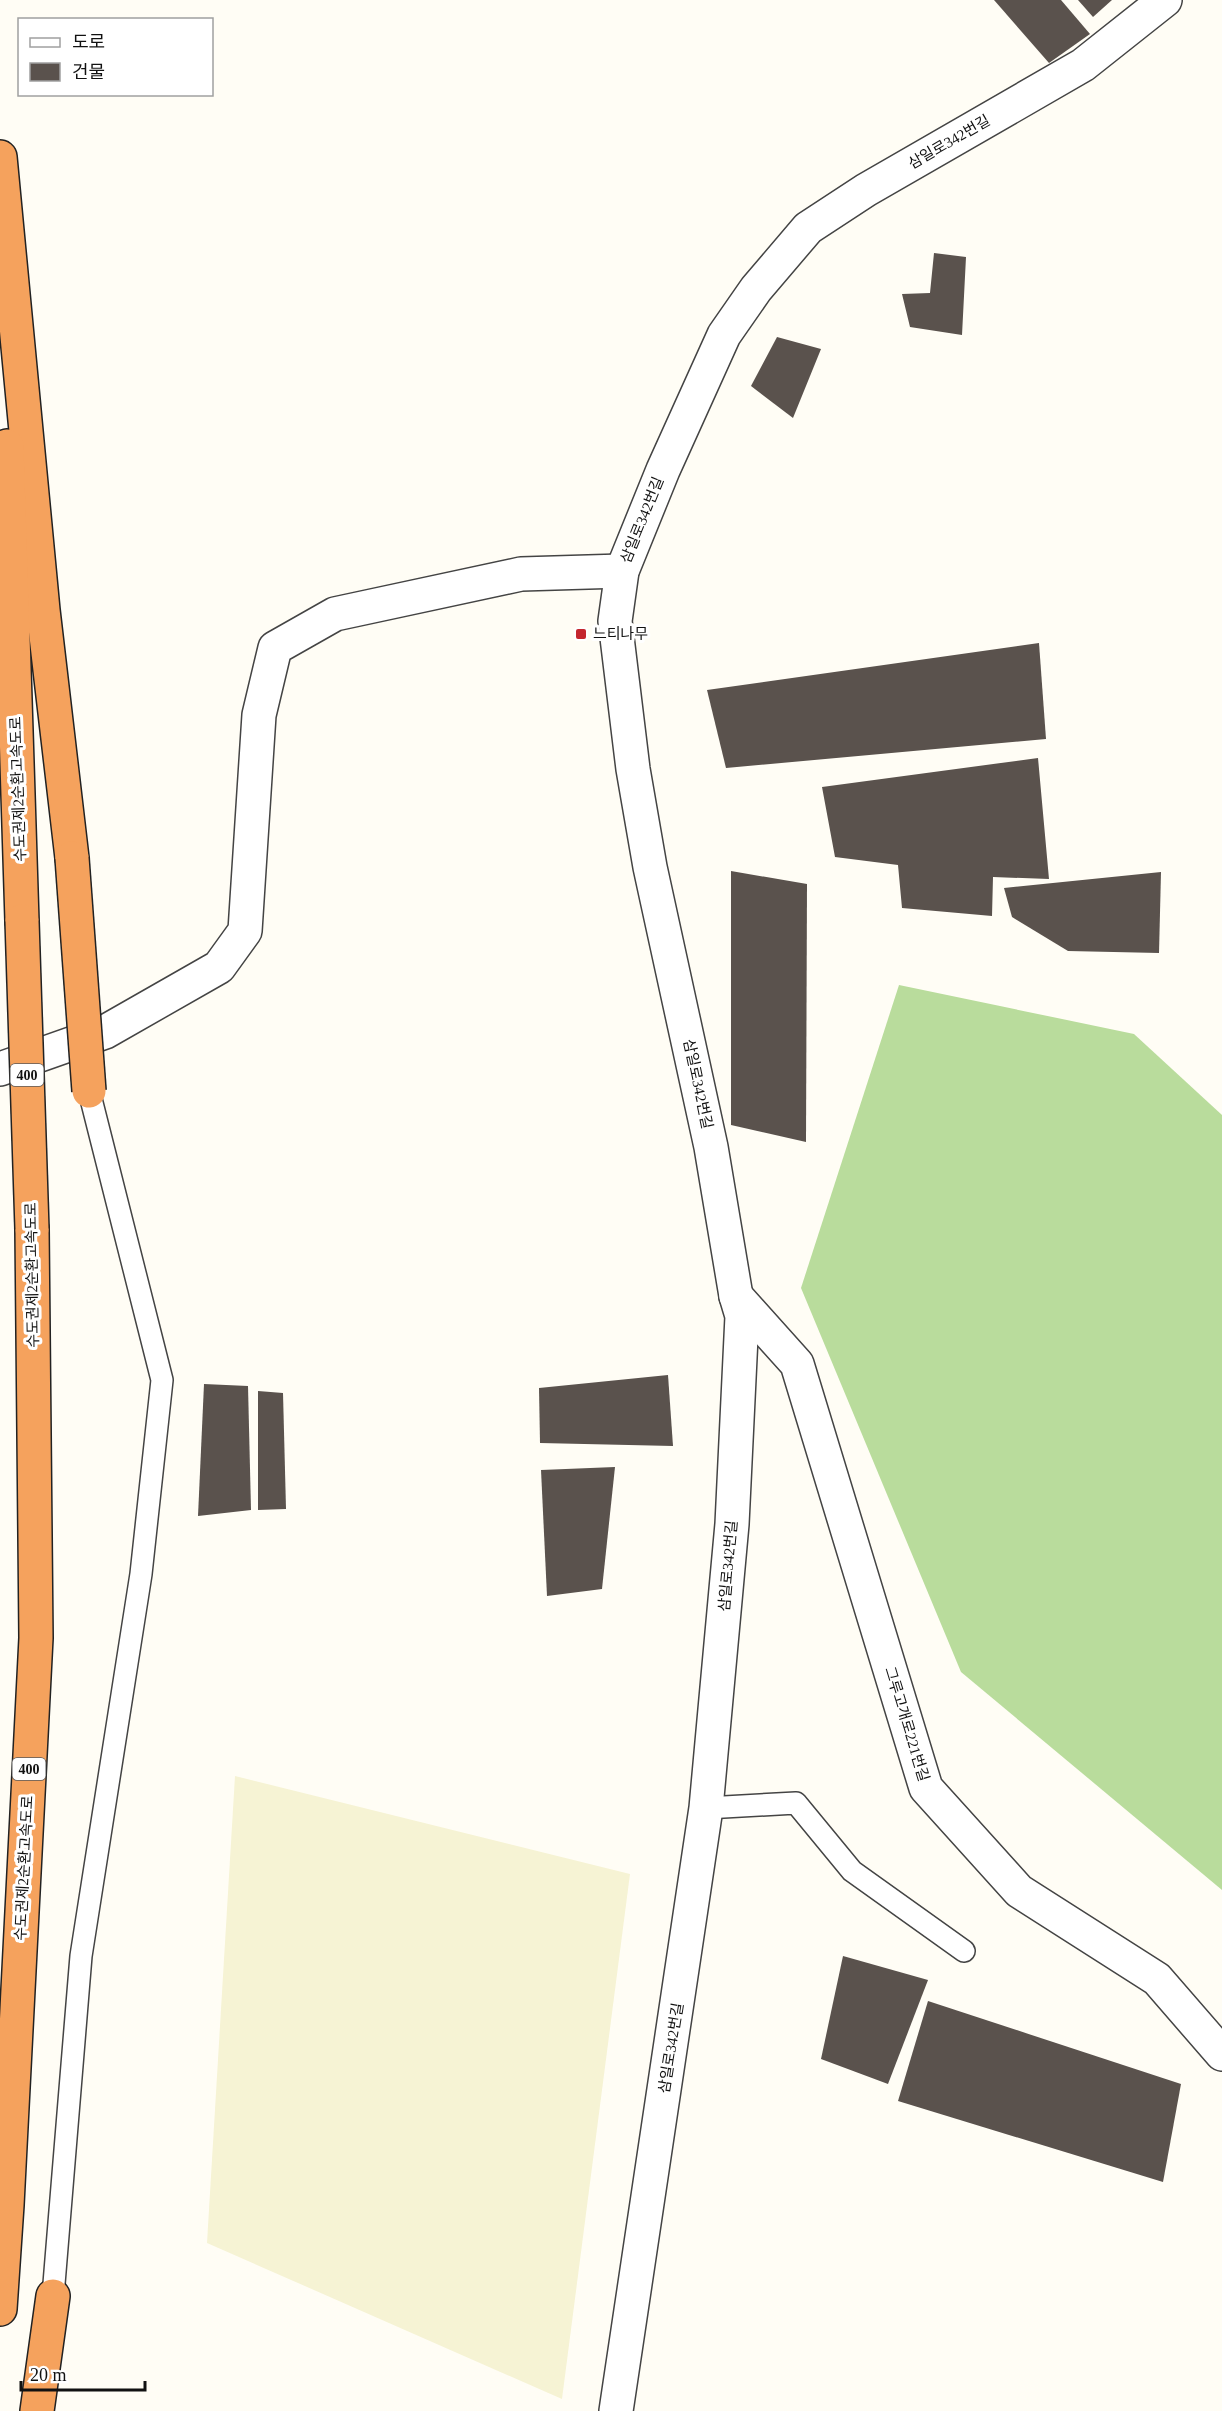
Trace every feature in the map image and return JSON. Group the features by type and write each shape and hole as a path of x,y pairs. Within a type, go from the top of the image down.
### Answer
{"highway":[{"path":"0,156 43,610 72,858 89,1091"},
{"name":"수도권제2순환고속도로","path":"0,240 32,1229 36,1638 0,2309"},
{"path":"37,2411 53,2296"}],"street":[{"name":"삼일로342번길","path":"615,2411 706,1808 732,1524 741,1316 711,1147 650,867 633,769 615,621 622,571 663,470 724,335 756,289 808,228 866,190 1083,65 1165,0"},
{"path":"0,1069 115,1027 219,967 245,931 259,715 275,648 335,614 521,574 622,571"},
{"name":"그루고개로221번길","path":"736,1296 797,1364 926,1788 1019,1891 1157,1979 1222,2054"}],"lane":[{"path":"53,2296 81,1956 141,1574 162,1380 89,1091"},
{"path":"706,1808 796,1803 852,1871 964,1952"}],"shaded area":[{"path":"235,1776 630,1874 562,2399 207,2243"}],"green space":[{"path":"899,985 1134,1034 1222,1115 1222,1890 961,1672 801,1288"}],"building":[{"path":"994,0 1061,0 1090,34 1049,63"},
{"path":"1078,0 1112,0 1093,17"},
{"path":"934,253 966,257 962,335 910,327 902,294 930,293"},
{"path":"777,337 821,349 793,418 751,386"},
{"path":"1039,643 1046,739 726,768 707,690"},
{"path":"1038,758 1049,879 993,877 992,916 902,908 898,865 835,857 822,787"},
{"path":"731,871 807,884 806,1142 731,1125"},
{"path":"1161,872 1159,953 1068,951 1012,917 1004,888"},
{"path":"668,1375 673,1446 540,1443 539,1388"},
{"path":"204,1384 248,1386 251,1510 198,1516"},
{"path":"258,1391 283,1393 286,1509 258,1510"},
{"path":"615,1467 602,1589 547,1596 541,1470"},
{"path":"843,1956 928,1980 888,2084 821,2059"},
{"path":"928,2001 1181,2084 1163,2182 898,2101"}],"place":[{"name":"느티나무","path":"581,634"}]}
